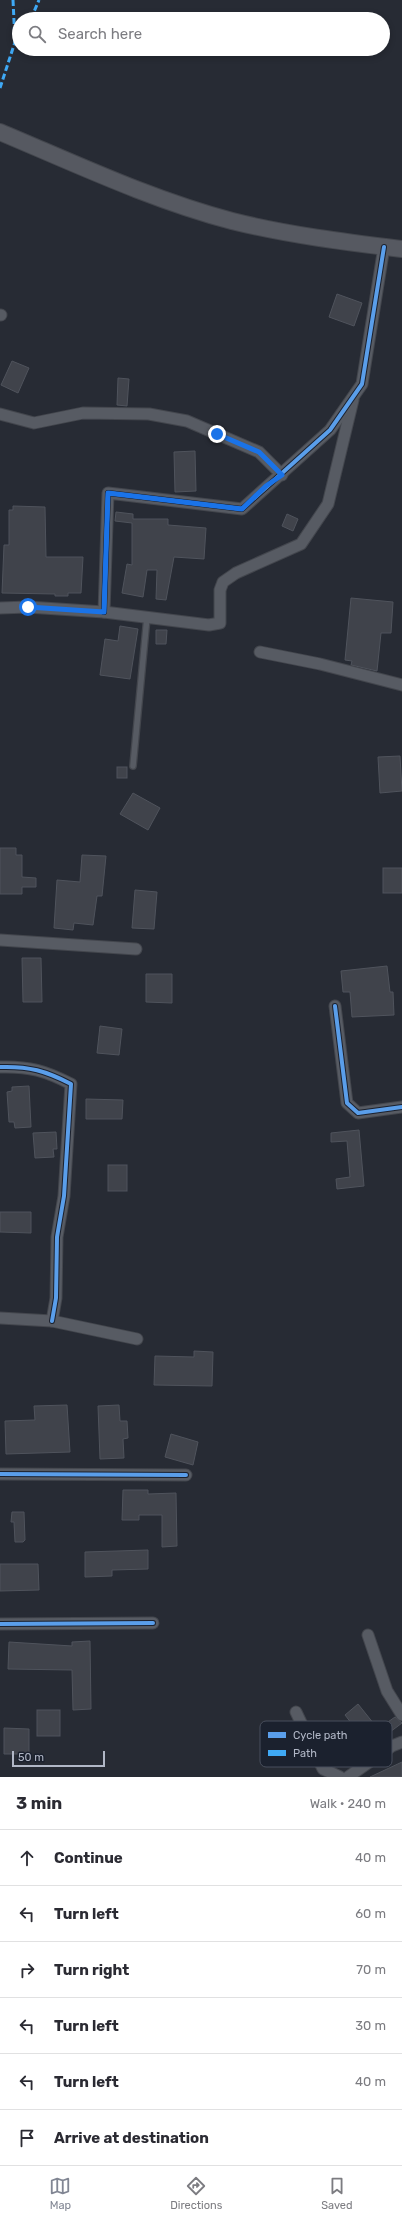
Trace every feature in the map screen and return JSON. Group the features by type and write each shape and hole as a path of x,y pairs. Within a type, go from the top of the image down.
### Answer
{"main road":[{"path":"0,132 157,197 231,221 305,237 402,249"}],"street":[{"path":"104,612 108,493 242,509 266,486 282,475 330,430 362,384 384,247"},
{"path":"0,608 28,607 104,612 209,625 220,623 220,590 223,582 236,573 301,544 328,504 354,395"},
{"path":"0,414 34,423 83,412 149,414 187,421 259,452 282,475"},
{"path":"260,652 320,664 402,685"},
{"path":"0,940 136,949"},
{"path":"335,1006 347,1103 358,1113 402,1107"},
{"path":"0,1067 23,1066 49,1073 71,1084 64,1196 57,1237 56,1298 52,1321"},
{"path":"0,1318 52,1321 137,1338"},
{"path":"0,1474 186,1476"},
{"path":"0,1624 153,1623"},
{"path":"368,1635 387,1691 402,1715"},
{"path":"296,1712 300,1721"},
{"path":"392,1746 402,1742"},
{"path":"322,1767 323,1769 340,1777"},
{"path":"348,1777 362,1767"}],"lane":[{"path":"133,766 147,618"}],"building":[{"path":"337,294 362,303 354,326 329,317"},
{"path":"12,361 29,368 18,393 1,385"},
{"path":"118,378 129,379 127,406 117,405"},
{"path":"195,451 196,491 175,492 174,452"},
{"path":"13,506 45,507 46,557 83,557 81,593 68,593 68,596 55,596 55,594 2,593 4,545 9,545 9,510 13,510"},
{"path":"116,512 133,514 133,519 168,519 168,525 206,528 204,559 174,557 166,600 156,599 157,570 147,570 143,597 122,593 127,564 132,565 132,523 115,521"},
{"path":"287,514 298,519 293,531 282,526"},
{"path":"351,598 393,602 391,633 381,633 377,671 351,665 352,661 345,660"},
{"path":"120,626 138,629 130,679 100,675 105,639 118,641"},
{"path":"156,630 167,630 166,644 156,644"},
{"path":"400,756 402,791 380,793 378,757"},
{"path":"117,767 127,767 127,778 117,778"},
{"path":"133,793 160,808 148,830 120,814"},
{"path":"0,848 16,848 16,855 22,855 22,877 36,878 36,887 22,887 22,894 0,894"},
{"path":"82,855 106,856 102,896 97,896 93,925 74,923 73,930 54,928 57,880 80,882"},
{"path":"383,868 402,868 402,893 383,893"},
{"path":"135,890 157,892 154,929 132,928"},
{"path":"22,958 41,958 42,1002 23,1002"},
{"path":"387,966 390,992 393,992 394,1015 352,1017 350,992 343,992 341,971"},
{"path":"146,974 172,974 172,1003 146,1002"},
{"path":"100,1026 122,1029 119,1055 97,1053"},
{"path":"29,1086 31,1127 15,1128 14,1122 9,1122 7,1092 12,1091 12,1087"},
{"path":"86,1099 123,1100 122,1119 86,1119"},
{"path":"359,1130 364,1186 337,1189 336,1179 350,1177 347,1141 331,1142 331,1133"},
{"path":"56,1132 57,1149 53,1149 54,1157 35,1158 33,1133"},
{"path":"108,1165 127,1165 127,1191 108,1191"},
{"path":"0,1212 31,1212 31,1233 0,1232"},
{"path":"194,1351 213,1352 212,1386 154,1385 155,1356 194,1357"},
{"path":"67,1405 70,1452 6,1454 5,1421 35,1420 34,1406"},
{"path":"119,1405 120,1421 127,1421 128,1438 123,1439 124,1458 100,1459 98,1406"},
{"path":"171,1434 198,1442 193,1465 165,1457"},
{"path":"123,1490 148,1490 148,1494 176,1493 177,1546 162,1547 162,1515 139,1515 139,1520 122,1520"},
{"path":"12,1512 24,1512 25,1540 23,1542 15,1542 14,1522 11,1522"},
{"path":"148,1550 148,1569 112,1570 112,1576 85,1577 85,1552"},
{"path":"0,1564 38,1564 39,1590 0,1591"},
{"path":"90,1641 91,1709 73,1710 72,1670 8,1669 9,1642 72,1646 72,1642"},
{"path":"358,1704 372,1721 350,1721 345,1715"},
{"path":"37,1710 60,1710 60,1736 37,1736"},
{"path":"395,1717 402,1723 392,1730 392,1721 389,1721"},
{"path":"4,1728 29,1729 29,1754 4,1754"},
{"path":"402,1762 402,1777 370,1777 392,1767"}],"marked path":[{"path":"13,0 14,12"},
{"path":"34,12 39,0"},
{"path":"0,88 12,51"}],"cycle path":[{"path":"104,612 108,493 242,509 330,430 362,384 384,247"},
{"path":"335,1006 347,1103 358,1113 402,1107"},
{"path":"0,1067 20,1067 37,1070 71,1084 64,1196 57,1237 56,1298 52,1321"},
{"path":"0,1474 186,1475"},
{"path":"0,1624 153,1623"}],"route":[{"path":"28,607 104,612 108,493 242,509 266,486 282,475 259,452 217,434"}]}
